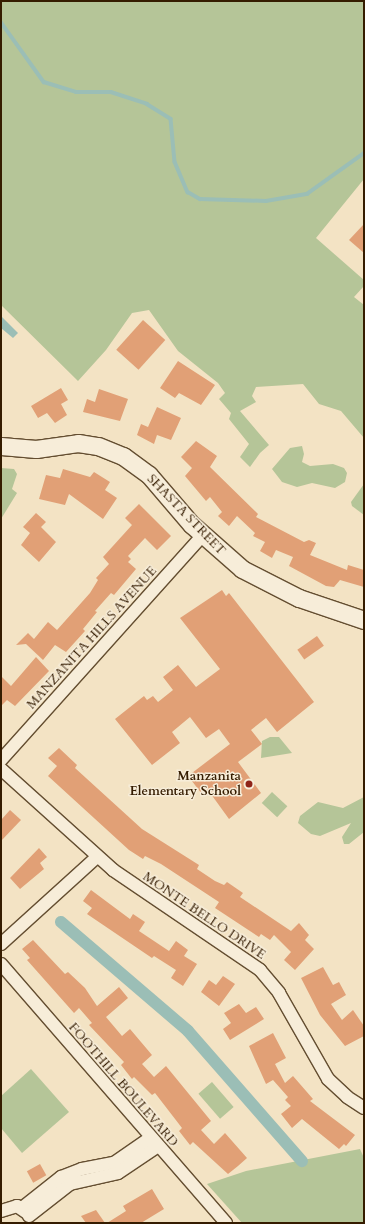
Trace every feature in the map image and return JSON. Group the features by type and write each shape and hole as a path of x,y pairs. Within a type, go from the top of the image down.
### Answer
{"street":[{"name":"SHASTA STREET","path":"1,446 36,449 78,443 98,446 119,454 149,475 203,535 230,560 273,587 364,620"},
{"name":"MANZANITA HILLS AVENUE","path":"1,760 203,535"},
{"name":"MONTE BELLO DRIVE","path":"1,769 96,857 260,970 279,993 328,1079 347,1098 364,1108"},
{"path":"1,944 96,857"},
{"name":"FOOTHILL BOULEVARD","path":"1,964 154,1142 226,1223"},
{"path":"1,1211 11,1206 27,1216 70,1184 118,1173 154,1142"}],"green space":[{"path":"1,1 364,1 364,179 316,238 364,280 364,286 354,297 364,305 364,438 341,411 319,404 303,384 256,387 252,396 256,402 240,411 269,445 260,453 250,467 240,457 249,444 229,419 231,413 219,399 225,393 218,383 178,351 149,310 132,313 106,350 78,381 1,305"},
{"path":"302,446 304,454 302,462 310,466 333,464 344,468 347,473 345,482 335,488 312,483 297,487 282,482 272,469 290,448"},
{"path":"1,468 14,469 17,474 12,489 17,493 1,519"},
{"path":"364,484 364,515 352,506 351,502"},
{"path":"270,737 279,737 292,753 261,758 262,741"},
{"path":"272,792 287,806 277,817 262,803"},
{"path":"364,797 364,832 349,844 344,844 342,837 351,823 320,836 311,834 298,823 300,816 318,802 343,808"},
{"path":"31,1069 69,1112 22,1153 1,1128 1,1096"},
{"path":"212,1082 234,1107 220,1119 198,1094"},
{"path":"360,1149 364,1158 364,1223 242,1223 207,1184 246,1171"}],"water":[{"path":"1,316 18,333 13,338 1,328"}],"building":[{"path":"364,224 364,253 349,240"},
{"path":"143,320 165,340 139,370 116,350"},
{"path":"178,361 215,385 201,405 179,393 175,398 160,388"},
{"path":"61,388 68,400 61,404 67,415 55,423 47,413 38,418 31,406"},
{"path":"99,389 128,399 120,421 83,412 87,399 95,402"},
{"path":"157,407 181,418 171,440 157,435 154,444 137,435 141,424 148,427"},
{"path":"196,441 217,456 210,467 258,514 256,517 304,542 309,540 316,543 310,555 347,570 348,565 364,570 364,587 340,580 334,587 326,586 289,566 293,557 276,550 272,558 260,551 265,542 253,536 255,533 237,516 229,526 218,516 222,512 210,497 206,501 185,476 192,468 181,457"},
{"path":"63,469 90,477 94,472 110,482 105,490 117,498 103,519 69,494 65,505 39,499 46,475 60,478"},
{"path":"139,504 171,536 157,550 145,538 128,556 131,559 128,562 136,569 114,595 111,593 95,611 97,612 83,629 85,631 66,652 55,645 43,660 26,644 16,645 28,633 34,639 48,622 57,630 90,593 98,580 96,578 109,564 103,557 132,525 125,518"},
{"path":"36,513 46,522 41,527 56,542 39,562 21,545 30,533 23,527"},
{"path":"222,590 226,596 229,593 314,702 277,732 266,718 251,730 262,744 238,762 261,793 229,819 208,790 202,794 188,776 230,744 219,729 206,738 190,717 172,732 180,743 152,765 115,719 144,696 147,700 153,696 158,702 173,690 163,677 178,665 196,687 220,669 180,618"},
{"path":"317,636 324,646 304,660 297,650"},
{"path":"36,657 49,671 15,706 7,700 1,706 1,676 11,686"},
{"path":"59,748 77,765 75,768 142,829 199,865 197,869 215,881 224,885 227,882 243,893 240,897 291,931 299,923 309,935 305,940 314,949 295,970 284,960 291,952 274,935 270,940 261,934 259,937 215,908 219,902 161,864 145,856 143,859 129,850 48,776 57,766 48,758"},
{"path":"10,810 21,820 1,841 1,820"},
{"path":"39,848 47,857 40,863 44,869 20,889 10,878"},
{"path":"91,890 130,919 133,914 145,922 139,931 169,951 176,941 188,950 184,956 197,964 183,986 171,978 176,970 154,956 152,958 87,914 92,908 83,901"},
{"path":"33,940 65,974 68,972 85,988 97,1006 119,987 128,998 106,1017 122,1036 130,1029 152,1055 142,1064 154,1077 166,1066 211,1121 201,1130 214,1144 225,1133 247,1158 228,1174 193,1142 190,1145 179,1131 182,1128 155,1093 152,1095 134,1077 132,1079 121,1065 124,1062 89,1025 92,1023 79,1008 74,1013 27,960 30,958 22,949"},
{"path":"323,967 333,985 339,982 346,995 331,1004 342,1020 353,1010 364,1026 364,1036 345,1046 320,1015 301,978"},
{"path":"223,976 235,984 219,1006 201,992 209,980 216,985"},
{"path":"239,1004 246,1013 256,1007 264,1019 230,1040 223,1029 231,1023 224,1013"},
{"path":"273,1033 286,1058 275,1064 285,1083 293,1076 313,1099 310,1101 355,1135 346,1146 344,1144 339,1149 302,1119 292,1128 281,1114 291,1106 285,1100 288,1097 273,1080 266,1084 249,1046"},
{"path":"40,1164 46,1175 33,1183 27,1171"},
{"path":"152,1189 164,1209 141,1223 107,1223 126,1211 123,1206"},
{"path":"96,1210 105,1223 86,1223 81,1216"}],"waterway":[{"path":"1,22 44,82 76,92 111,92 147,104 171,119 175,162 188,192 200,199 266,201 307,194 364,153"},
{"path":"61,922 188,1031 302,1161"}],"place":[{"name":"Manzanita Elementary School","path":"249,784"}]}
